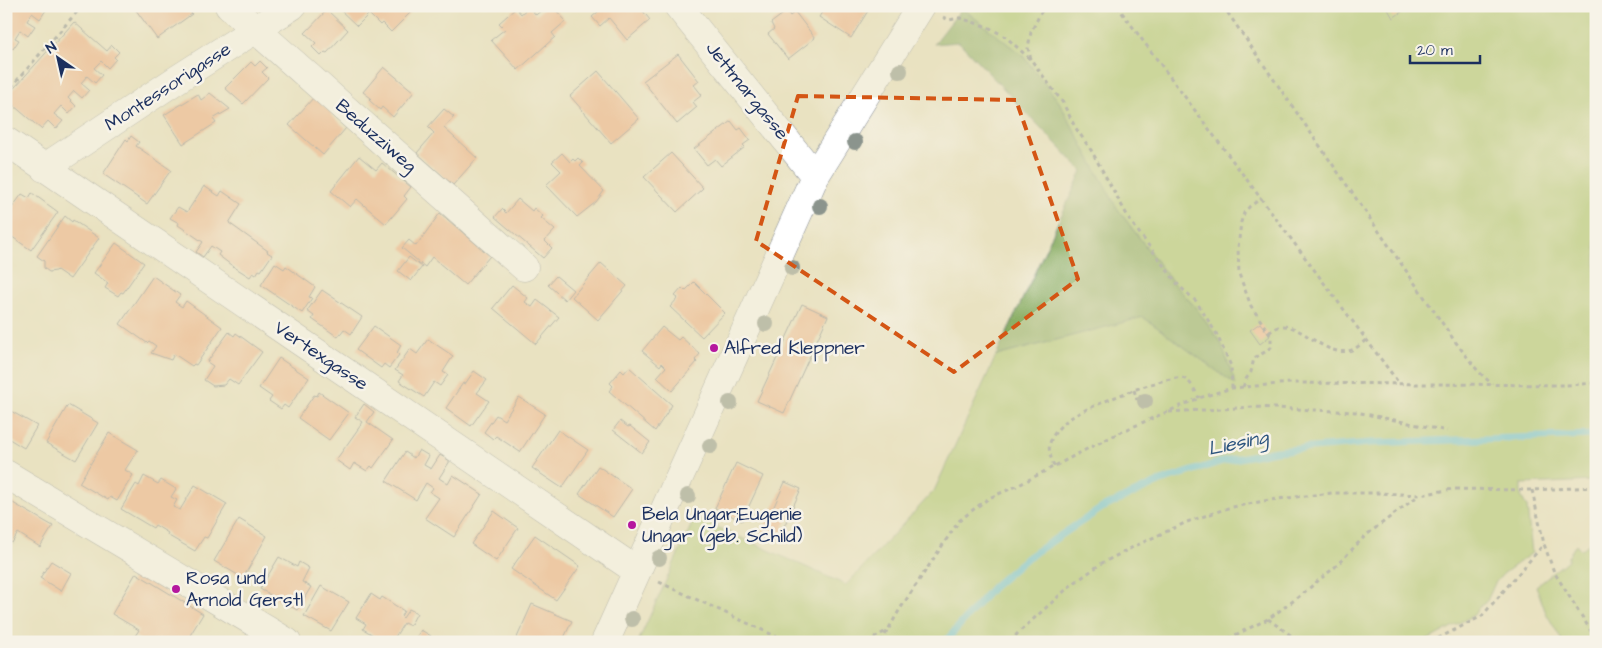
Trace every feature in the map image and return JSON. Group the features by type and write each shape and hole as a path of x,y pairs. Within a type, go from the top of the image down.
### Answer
{"street":[{"name":"Beduzziweg","path":"229,6 524,267"},
{"name":"Montessorigasse","path":"44,168 292,6"},
{"name":"Jettmargasse","path":"678,6 815,176"},
{"path":"605,642 815,176 928,10"},
{"name":"Vertexgasse","path":"6,141 637,571"},
{"path":"6,474 287,642"}],"path":[{"path":"6,93 82,6"},
{"path":"1032,61 1028,48 1032,32 1044,6"},
{"path":"1117,6 1398,382"},
{"path":"1223,6 1454,340 1478,371 1492,384"},
{"path":"928,10 949,20 960,18 988,27 1006,37 1032,61 1063,104 1131,222 1179,286 1196,302 1216,333 1231,366 1232,388"},
{"path":"1243,387 1251,372 1254,358 1271,347 1271,337 1251,306 1239,274 1238,248 1241,222 1244,213 1250,206 1262,198"},
{"path":"1269,333 1275,327 1286,325 1300,331 1314,342 1331,349 1343,351 1353,349 1366,340"},
{"path":"1054,466 1049,455 1050,441 1058,428 1074,415 1134,390 1172,379 1183,378 1190,383 1199,398"},
{"path":"880,642 959,520 989,498 1017,486 1115,435 1199,398 1232,388 1291,383 1398,382 1566,385 1596,383"},
{"path":"1134,390 1137,400"},
{"path":"1166,412 1254,407 1356,412 1447,431"},
{"path":"1010,642 1018,632 1070,586 1102,563 1187,522 1228,508 1269,500 1332,493 1420,495 1453,489 1532,490 1596,487"},
{"path":"1532,490 1544,544 1554,572 1596,640"},
{"path":"1221,642 1268,619 1296,599 1335,567 1366,536 1420,495"},
{"path":"1431,642 1482,616 1544,544"},
{"path":"637,571 785,641"},
{"path":"1268,619 1300,642"},
{"path":"867,642 887,631"}],"highlighted area":[{"path":"798,96 1016,100 1078,279 954,372 756,241"}],"green space":[{"path":"963,6 1596,6 1596,481 1521,484 1521,496 1527,507 1532,553 1503,574 1495,583 1486,603 1479,607 1474,615 1424,642 638,642 695,517 846,585 934,491 996,356 1143,317 1235,384 1196,308 1172,282 1117,208 1059,102 1023,56 962,8"},
{"path":"962,8 1023,56 1059,102 1117,208 1172,282 1196,308 1221,343 1236,385 1143,317 996,356 1082,171 959,42 934,44"},
{"path":"1596,524 1596,642 1563,642 1546,613 1536,586 1568,560 1576,544 1581,550 1594,540 1592,531"}],"building":[{"path":"6,6 41,6 46,10 40,19 32,13 27,21 35,26 28,36 20,30 15,38 19,40 13,49 6,44"},
{"path":"133,6 185,6 192,14 157,39"},
{"path":"340,6 417,6 391,32 382,23 380,25 369,14 357,26 338,8"},
{"path":"546,6 552,6 566,21 552,33 555,37 518,70 491,40 505,29 499,23 516,8 521,14 529,7 536,15"},
{"path":"605,6 639,6 650,20 627,40 609,18 600,26 592,17"},
{"path":"826,6 871,6 851,38 819,17"},
{"path":"1386,6 1410,6 1393,18"},
{"path":"327,10 348,30 327,53 325,52 321,56 312,47 316,43 305,33"},
{"path":"787,11 790,16 795,12 815,38 788,59 768,34 774,29 771,23"},
{"path":"74,22 107,51 112,45 119,52 108,68 101,61 94,68 102,75 95,83 87,76 81,83 89,90 82,98 74,91 68,98 76,106 69,114 61,106 54,114 63,121 56,129 48,121 41,129 6,97"},
{"path":"678,54 699,81 694,85 702,95 693,102 697,107 677,124 643,81"},
{"path":"260,61 267,68 262,72 268,78 243,104 225,88 251,62 255,66"},
{"path":"384,67 414,92 393,117 382,107 380,110 369,100 371,98 363,92"},
{"path":"598,71 639,119 611,143 570,96"},
{"path":"210,93 230,109 213,119 216,123 183,144 164,115 198,94 201,100"},
{"path":"314,97 346,128 323,155 289,125"},
{"path":"444,109 454,117 444,128 477,158 453,185 417,153 434,133 428,127"},
{"path":"731,121 738,130 741,128 750,140 743,145 745,147 721,166 715,159 707,165 694,149"},
{"path":"131,136 139,142 136,146 171,170 147,204 103,174 126,139 128,141"},
{"path":"562,153 570,162 578,158 583,163 580,166 604,191 596,202 577,217 546,185 561,171 552,162"},
{"path":"671,153 703,188 677,212 644,177"},
{"path":"359,156 376,170 382,163 411,187 404,196 407,199 386,224 357,199 350,207 331,191"},
{"path":"204,186 219,196 222,191 241,204 229,223 272,255 256,275 253,273 250,277 231,265 218,255 220,252 211,246 203,257 196,252 203,242 170,218 178,207 187,212"},
{"path":"32,193 58,212 31,250 8,234 6,237 6,216 22,194 29,198"},
{"path":"518,199 532,211 534,208 543,216 541,218 555,230 545,241 552,248 543,258 495,217 502,209 506,213"},
{"path":"440,213 490,256 465,285 432,257 425,267 402,248 409,240 416,246"},
{"path":"65,216 99,238 70,279 57,270 49,272 44,268 44,261 37,256"},
{"path":"116,243 144,263 123,293 121,292 118,296 105,288 108,283 94,273"},
{"path":"409,257 422,267 411,281 398,271"},
{"path":"275,263 284,269 286,266 315,287 309,297 312,298 302,313 261,285"},
{"path":"601,263 627,286 598,320 572,297"},
{"path":"153,276 180,295 175,302 182,307 186,301 222,327 196,365 192,366 174,354 171,360 151,353 156,346 149,341 147,343 120,324"},
{"path":"556,276 573,290 565,300 548,285"},
{"path":"694,282 725,313 702,337 670,307 678,298 675,296 682,288 685,291"},
{"path":"512,285 528,298 525,302 532,307 537,300 559,317 536,344 493,308"},
{"path":"322,290 362,317 351,334 344,329 338,337 312,319 314,316 307,311"},
{"path":"802,304 828,316 784,413 757,401"},
{"path":"1260,323 1270,336 1260,344 1250,330"},
{"path":"374,326 401,345 397,353 399,355 389,368 384,364 381,368 356,350"},
{"path":"662,327 678,340 681,337 700,354 695,360 697,362 672,391 657,377 666,367 662,363 660,366 642,351"},
{"path":"229,332 234,336 236,333 262,352 238,385 229,379 224,385 213,386 204,380 213,366 207,362"},
{"path":"428,339 453,356 443,372 448,375 440,386 434,382 424,397 399,381 403,375 395,370 410,349 417,354"},
{"path":"279,358 309,378 288,408 284,405 281,409 269,401 272,397 259,388"},
{"path":"629,367 672,405 655,431 609,391 613,386 610,383 621,370 624,373"},
{"path":"474,371 487,380 477,393 489,401 471,426 446,408 463,383 465,384"},
{"path":"319,392 349,413 329,440 298,418 314,395 317,396"},
{"path":"519,397 545,414 520,452 496,436 493,439 484,432 496,415 504,420"},
{"path":"364,404 374,412 367,422 393,440 373,468 371,466 367,471 354,463 350,470 336,460 363,422 355,417"},
{"path":"68,405 98,423 76,460 46,443"},
{"path":"9,410 37,426 24,448 6,437 6,415"},
{"path":"620,421 628,427 630,426 650,442 642,453 613,430"},
{"path":"558,430 588,450 562,488 532,468"},
{"path":"109,433 138,450 125,470 133,475 117,501 110,497 108,500 79,483"},
{"path":"419,450 429,456 424,465 431,469 440,455 450,461 439,478 448,484 453,475 482,494 454,537 425,518 439,498 430,492 433,488 426,483 416,500 386,481 405,452 414,458"},
{"path":"736,463 763,476 742,521 715,508"},
{"path":"598,466 632,489 613,517 579,494"},
{"path":"144,476 158,484 161,480 176,489 171,497 177,500 173,507 180,510 195,485 227,504 207,538 204,537 195,551 167,535 168,533 155,525 153,528 121,509 136,484 139,486"},
{"path":"785,482 801,489 777,542 761,535"},
{"path":"6,499 53,526 40,547 18,533 12,543 6,539"},
{"path":"494,511 518,528 496,561 471,544"},
{"path":"239,519 267,536 243,578 214,561"},
{"path":"535,535 580,566 556,600 511,569"},
{"path":"279,557 297,567 299,562 309,568 302,582 311,587 297,610 260,589"},
{"path":"51,561 71,573 61,591 40,578"},
{"path":"136,573 203,614 186,642 162,642 159,640 158,642 143,642 135,636 139,630 112,614"},
{"path":"321,586 349,602 331,631 304,616"},
{"path":"371,594 380,600 382,597 404,611 401,616 403,618 409,609 417,613 410,626 404,623 393,640 388,637 385,642 363,629 366,624 356,618"},
{"path":"532,604 572,621 562,642 515,642"},
{"path":"421,630 431,636 428,642 413,642"}],"waterway":[{"name":"Liesing","path":"945,642 993,587 1028,557 1102,508 1161,481 1223,461 1276,451 1371,443 1596,435"}],"place":[{"name":"Alfred Kleppner","path":"714,348"},
{"name":"Bela Ungar;Eugenie Ungar (geb. Schild)","path":"632,525"},
{"name":"Rosa und Arnold Gerstl","path":"176,589"}]}
